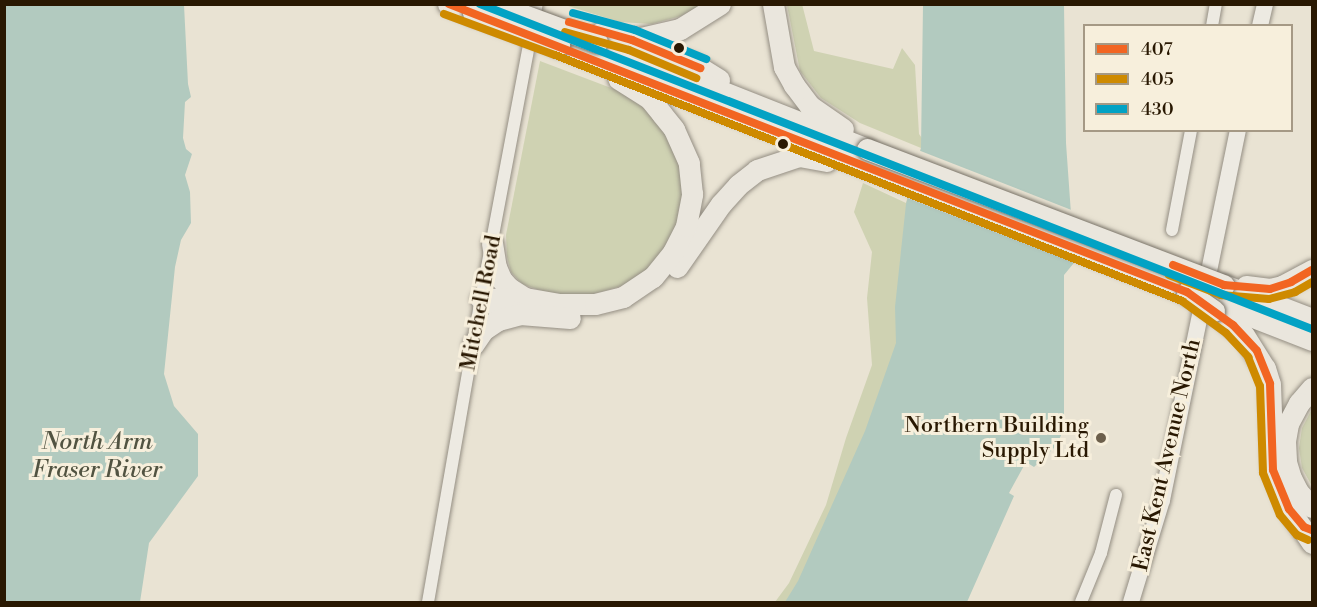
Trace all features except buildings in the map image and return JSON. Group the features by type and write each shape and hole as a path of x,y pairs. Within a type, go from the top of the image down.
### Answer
{"highway":[{"path":"448,4 567,48 594,50 680,29 720,4"},
{"path":"494,4 594,50 858,154 1312,340"},
{"path":"520,4 594,50 740,98 858,154 1187,292 1312,319"},
{"path":"773,4 784,67 794,85 810,106 844,129 858,154"},
{"path":"632,40 697,66 715,76 740,98"},
{"path":"473,345 483,330 523,306 586,304 623,297 653,277 673,252 686,226 692,194 689,163 674,129 649,98 619,79 594,50"},
{"path":"481,299 582,318 622,311 668,281 722,204 738,185 757,170 799,156 831,162 858,154"},
{"path":"492,243 496,267 501,279 523,306"},
{"path":"1218,300 1236,284 1270,289 1291,282 1312,270"},
{"path":"1218,300 1265,368 1270,384 1273,470 1289,509 1310,533"},
{"path":"1312,388 1299,403 1288,424 1285,441 1286,462 1291,478 1298,492 1312,507"}],"street":[{"name":"Mitchell Road","path":"428,603 481,299 537,4"},
{"path":"1212,24 1216,4"},
{"path":"1260,24 1264,4"},
{"path":"1172,230 1191,132"},
{"name":"East Kent Avenue North","path":"1131,603 1162,500 1238,132"},
{"path":"1081,603 1101,553 1116,495"}],"shaded area":[{"path":"802,4 814,51 893,69 902,48 915,65 919,134 931,151 918,307 798,602 775,602 789,583 826,505 846,438 872,365 867,298 872,252 854,212 863,183 906,203 921,148 860,123 821,98 800,71 787,5"},
{"path":"565,5 702,5 681,16 652,24 620,22"},
{"path":"540,61 619,91 645,109 678,147 683,190 678,226 647,274 621,286 587,296 551,294 522,284 511,272 507,257 506,235"},
{"path":"1312,409 1312,486 1302,468 1299,448 1302,428"}],"water":[{"name":"North Arm Fraser River","path":"4,5 184,5 188,84 191,97 185,102 183,138 186,149 192,154 185,175 190,192 191,223 181,240 175,267 164,374 174,406 198,434 198,476 149,543 140,602 5,602"},
{"path":"923,5 1064,5 1066,143 1072,228 1078,258 1064,275 1064,429 1056,446 1034,467 1026,462 1009,493 1014,496 967,602 785,602 798,581 865,431 896,343 895,307 906,204 921,148"}],"pier":[{"path":"918,150 1074,211 1081,259 1077,264 905,197"}],"transit line":[{"name":"407","path":"449,4 1187,292 1233,325 1257,351 1270,384 1273,470 1289,509 1304,527 1312,530"},
{"name":"430","path":"480,4 1312,329"},
{"name":"430","path":"573,13 635,30 706,59"},
{"name":"405","path":"444,14 555,55 1182,301 1226,333 1248,357 1260,386 1263,473 1280,515 1297,535 1308,540"},
{"name":"407","path":"569,22 632,40 700,68"},
{"name":"405","path":"565,32 629,50 696,78"},
{"name":"407","path":"1173,265 1224,285 1270,289 1291,282 1312,270"},
{"name":"405","path":"1169,275 1221,295 1269,299 1295,292 1312,282"}],"place":[{"name":"Northern Building Supply Ltd","path":"1101,438"}]}
